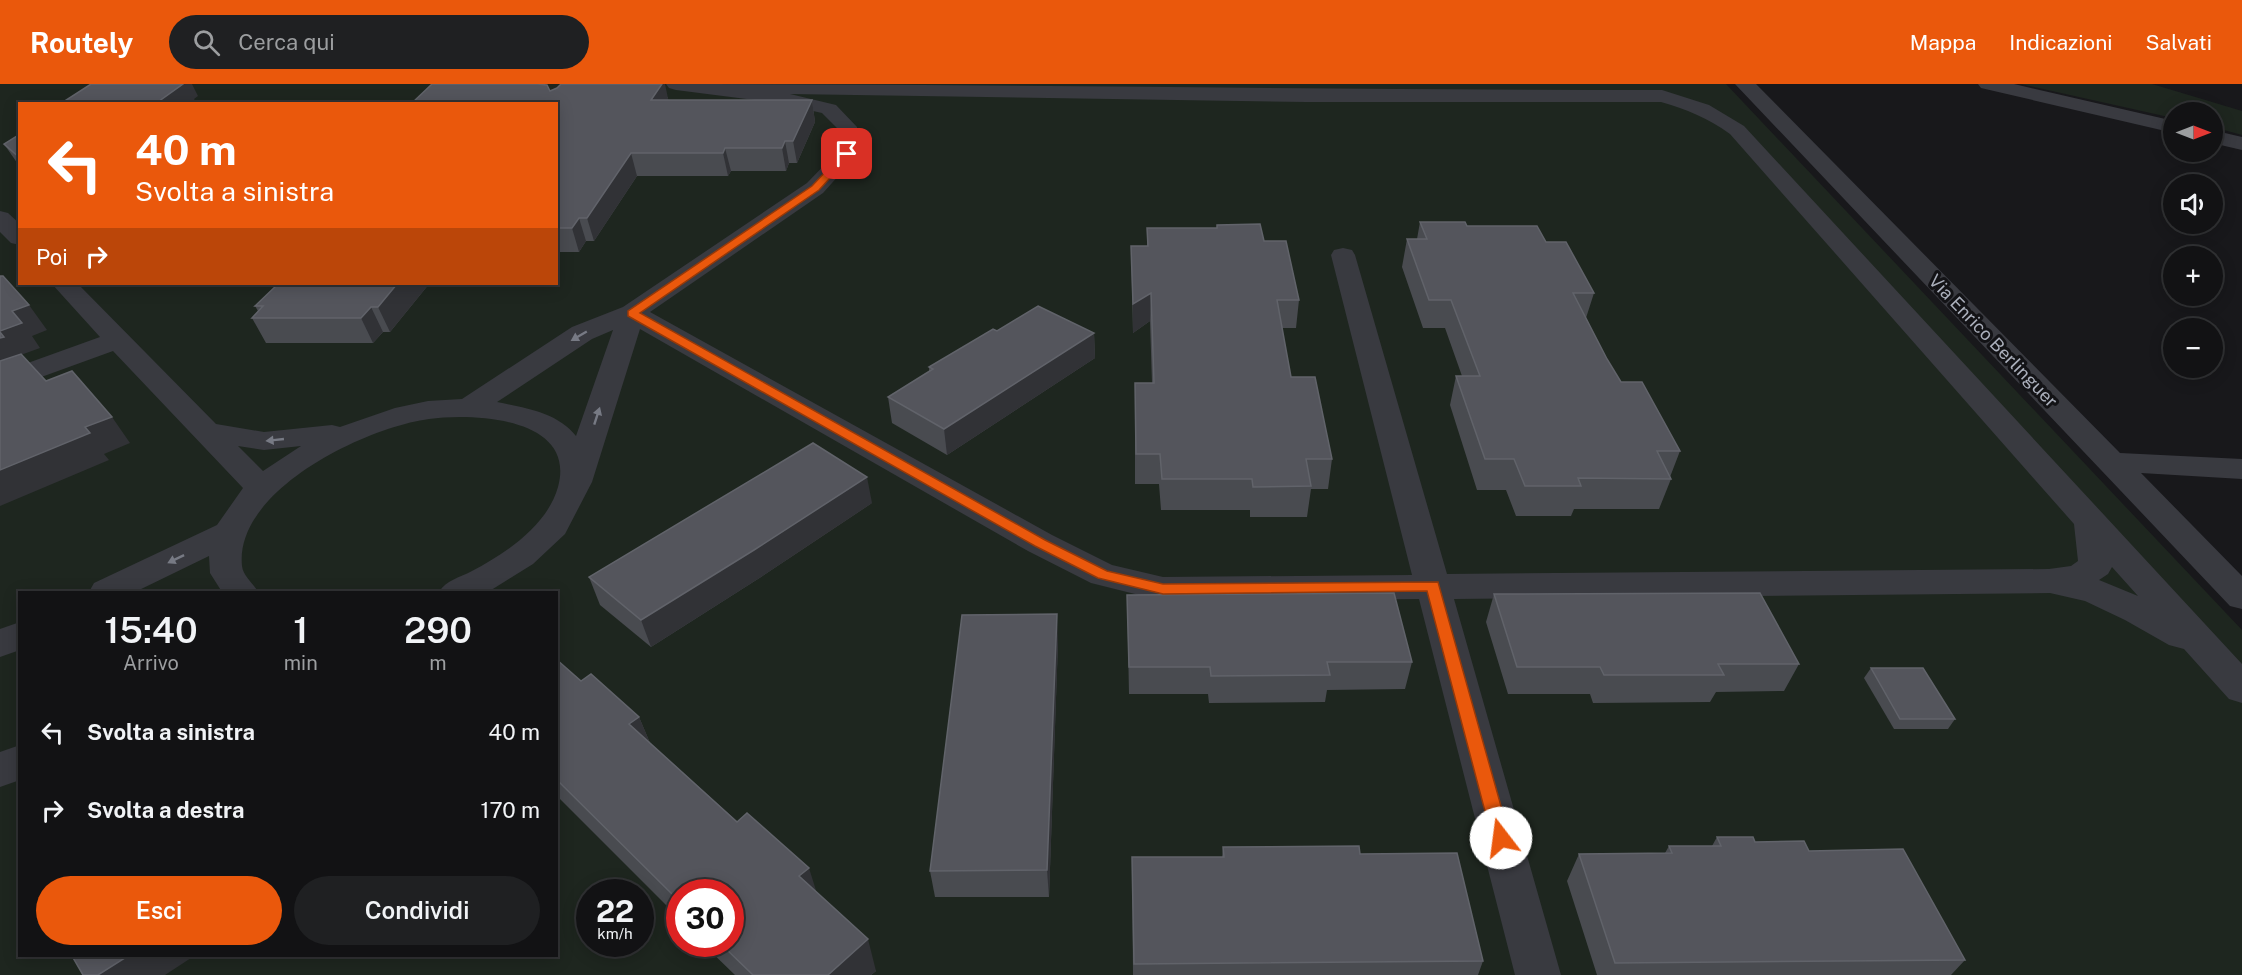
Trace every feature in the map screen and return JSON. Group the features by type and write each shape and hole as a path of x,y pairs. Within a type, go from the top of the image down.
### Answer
{"street":[{"path":"468,408 582,333 632,313 815,188 847,154 847,127 829,110 777,97 676,84"},
{"name":"Via Enrico Berlinguer","path":"1745,84 2242,597"},
{"path":"1988,84 2163,124"},
{"path":"722,90 786,88 1307,96 1662,96 1718,114 1737,130 2242,689"},
{"path":"2223,139 2242,144"},
{"path":"0,218 18,236"},
{"path":"1343,255 1538,975"},
{"path":"65,285 261,488"},
{"path":"458,591 515,560 553,526 573,492 632,313"},
{"path":"632,313 1040,543 1103,575 1163,589 2049,581 2079,577 2096,566 2090,520"},
{"path":"0,383 118,340"},
{"path":"240,591 225,569 228,533 242,510 261,488 303,456 354,432 392,418 431,411 468,408 508,411 541,422 564,440 576,463 573,492"},
{"path":"206,431 264,441 354,432"},
{"path":"2112,462 2242,470"},
{"path":"108,591 228,533"},
{"path":"2049,581 2094,591 2138,610 2208,651"},
{"path":"0,644 18,636"},
{"path":"0,771 18,762"}],"shaded area":[{"path":"0,84 1726,84 2242,630 2242,975 0,975"},
{"path":"2021,84 2152,84 2212,102 2163,102 2163,116"},
{"path":"2223,105 2242,111 2242,135 2223,130"}],"building":[{"path":"91,84 183,84 158,102 63,102"},
{"path":"432,84 537,84 547,85 550,91 561,84 662,84 651,100 812,100 793,141 785,141 782,148 725,148 723,153 631,153 587,218 579,218 572,228 558,228 558,102 413,102"},
{"path":"18,135 18,156 4,144"},
{"path":"1420,222 1465,222 1467,226 1537,226 1546,242 1566,242 1594,293 1573,293 1607,359 1621,382 1642,382 1680,451 1657,451 1671,479 1578,478 1581,486 1525,486 1514,459 1485,459 1456,376 1480,376 1451,300 1429,300 1407,239 1427,239"},
{"path":"1260,224 1264,241 1286,241 1299,300 1277,300 1291,377 1315,377 1332,459 1306,459 1311,486 1253,487 1252,479 1162,479 1160,454 1136,454 1135,383 1154,383 1151,293 1133,304 1131,246 1148,246 1147,228 1217,228 1217,225"},
{"path":"0,276 3,276 29,305 12,311 22,323 0,331"},
{"path":"277,285 396,285 378,307 371,307 361,318 252,318 263,306 255,306"},
{"path":"1038,306 1094,333 944,429 888,397 933,369 929,367 993,329 997,331"},
{"path":"21,354 46,381 72,371 112,417 85,427 90,433 0,470 0,361"},
{"path":"813,443 867,477 641,620 589,577"},
{"path":"1394,593 1412,662 1327,662 1330,675 1211,676 1210,667 1129,667 1127,595"},
{"path":"1760,593 1799,664 1718,664 1724,675 1604,675 1600,667 1517,667 1494,594"},
{"path":"1057,614 1047,870 930,871 962,615"},
{"path":"558,661 581,681 591,674 639,717 629,724 737,822 747,813 809,868 799,876 868,939 828,975 753,975 734,957 744,957 744,879 666,879 666,888 558,781"},
{"path":"1871,668 1923,668 1955,719 1900,719"},
{"path":"1717,837 1753,837 1755,842 1804,841 1809,851 1903,849 1965,960 1615,963 1579,854 1672,853 1669,846 1721,846"},
{"path":"1359,846 1360,854 1457,853 1483,961 1134,964 1132,857 1224,857 1223,847"},
{"path":"73,957 126,957 98,975 83,975"}],"route":[{"path":"847,154 815,188 632,313 1040,543 1103,575 1163,589 1433,586 1501,838"}]}
